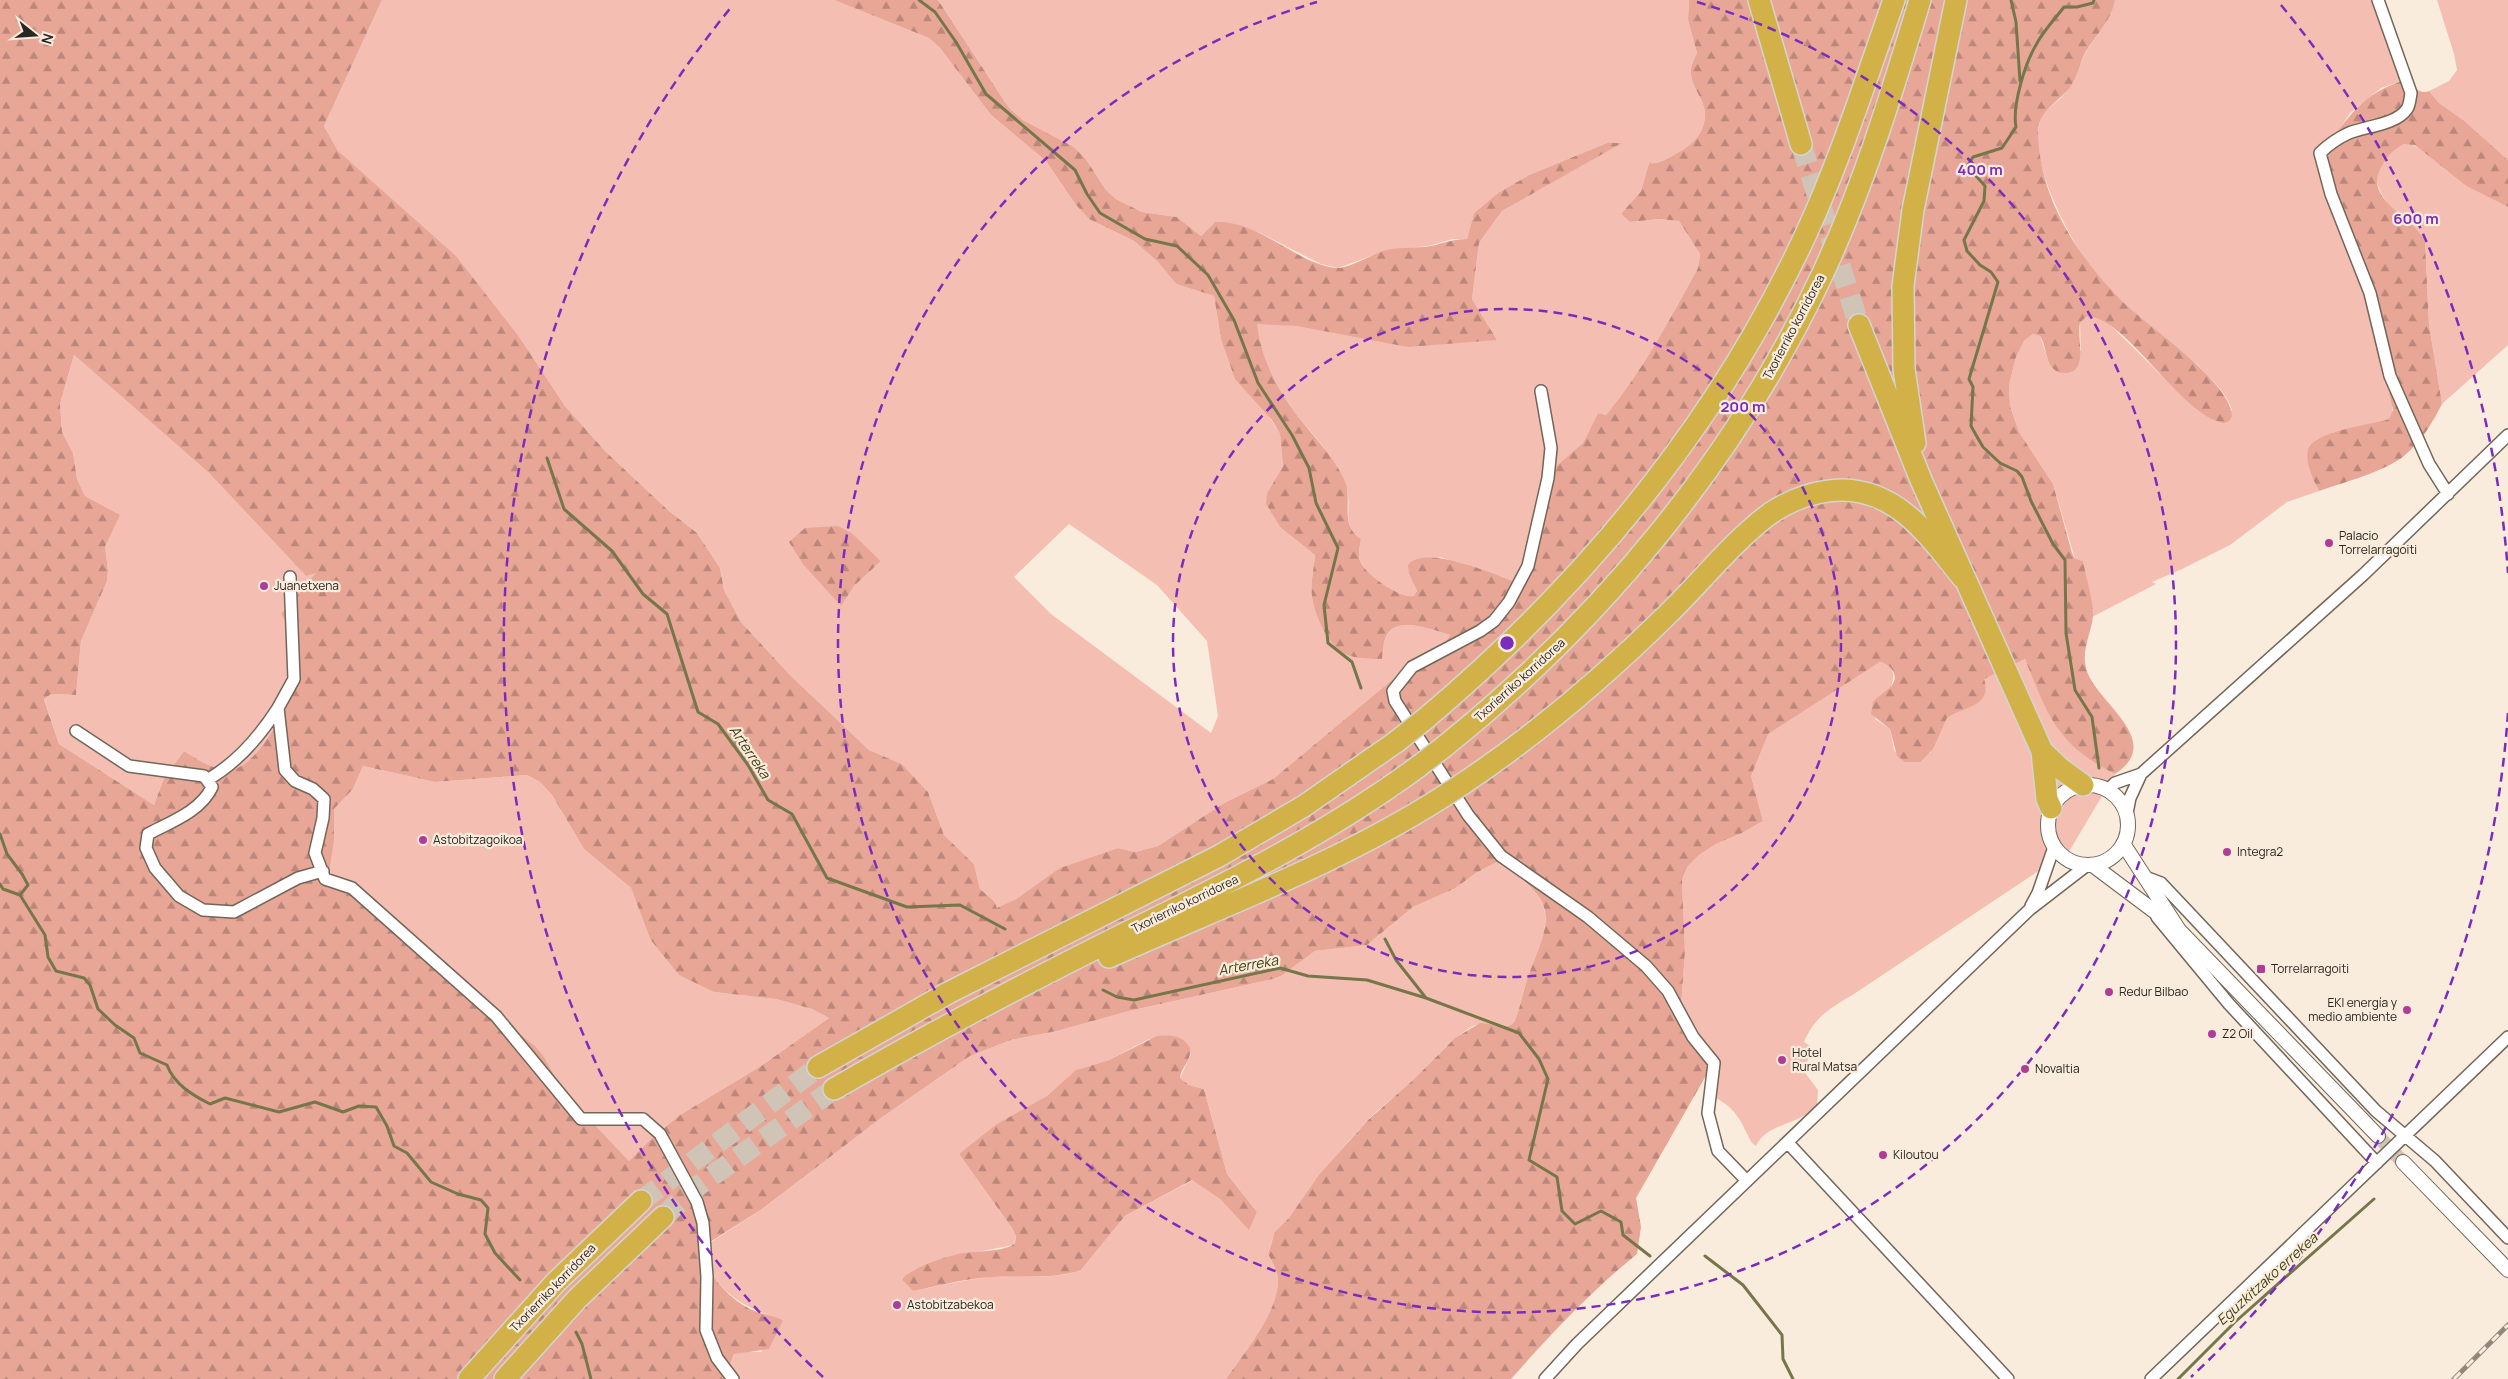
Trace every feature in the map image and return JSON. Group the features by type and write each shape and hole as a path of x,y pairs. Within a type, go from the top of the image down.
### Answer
{"highway":[{"path":"1759,0 1801,144"},
{"path":"1861,94 1883,0"},
{"name":"Txorierriko korridorea","path":"818,1067 948,993 1227,852 1304,806 1396,742 1425,719 1496,658 1553,602 1613,535 1690,434 1741,354 1788,270 1830,179 1894,0"},
{"name":"Txorierriko korridorea","path":"834,1090 925,1036 1264,865 1346,817 1445,746 1538,666 1610,592 1663,530 1741,420 1800,317 1841,232 1878,134 1920,0"},
{"path":"1921,480 1904,369 1903,286 1913,210 1956,0"},
{"path":"1859,325 1921,480 1963,578 2042,751 2047,800 2051,808"},
{"path":"925,1036 953,1028 1214,909 1308,871 1453,790 1506,754 1574,701 1619,662 1755,526 1788,504 1816,493 1830,491 1845,490 1878,496 1915,520 1963,578"},
{"path":"2042,751 2060,769 2083,785"},
{"name":"Txorierriko korridorea","path":"469,1379 556,1282 641,1201"},
{"name":"Txorierriko korridorea","path":"505,1379 578,1299 663,1217"}],"street":[{"path":"2378,0 2411,93 2410,102 2407,109 2393,119 2350,133 2331,143 2320,153 2331,194 2370,294 2390,376 2429,464 2448,494"},
{"path":"1541,391 1551,448 1548,478 1528,566 1509,602 1494,621 1480,631 1412,667 1393,691 1395,701 1468,816 1501,856 1588,917 1646,966 1668,991 1693,1037 1714,1063 1708,1113 1718,1151 1747,1181"},
{"path":"2108,790 2115,783 2141,774 2363,575 2508,435"},
{"path":"207,780 218,774 247,750 278,708 294,679 290,577"},
{"path":"278,708 285,770 295,782 313,789 324,799 323,818 315,854 325,878 352,888 496,1016 581,1119 643,1119 660,1134 697,1202 703,1223 707,1277 706,1330 717,1358 733,1379"},
{"path":"76,731 130,766 204,776 212,787 207,798 183,816 148,834 146,848 154,868 179,896 203,910 234,912 298,878 323,871"},
{"path":"1545,1379 1577,1344 2029,910 2090,866 2106,862 2116,855 2124,845 2128,835 2127,813 2130,798 2141,774"},
{"path":"2127,813 2116,796 2099,786 2083,785 2069,789 2061,795 2051,808 2048,825 2054,847 2068,861 2090,866 2142,901 2179,930 2378,1136"},
{"path":"2124,845 2179,930"},
{"path":"2029,910 2038,893 2054,847"},
{"path":"2145,877 2161,883 2376,1111 2406,1134 2435,1161 2508,1238"},
{"path":"2142,901 2229,1004 2376,1163"},
{"path":"2151,1379 2508,1038"},
{"path":"1788,1143 2008,1379"},
{"path":"2403,1162 2508,1270"}],"shaded area":[{"path":"382,0 834,0 929,38 940,48 991,115 1046,161 1076,205 1089,219 1134,241 1158,262 1176,284 1214,296 1221,339 1280,434 1283,466 1267,493 1281,528 1315,555 1311,587 1313,604 1319,621 1334,646 1347,655 1364,659 1382,659 1385,639 1389,631 1396,627 1414,625 1450,635 1443,646 1416,660 1273,779 1224,803 1158,846 1135,852 1118,848 1061,868 1016,899 996,909 994,901 980,889 974,864 944,835 928,792 902,764 869,750 790,675 741,622 724,590 720,568 697,533 669,511 606,452 565,406 520,338 338,151 324,126","holes":["1069,524 1157,585 1207,641 1218,716 1211,733 1051,614 1014,577","853,534 881,561 854,586 841,605"]},
{"path":"938,0 1689,0 1688,20 1697,53 1691,75 1704,107 1705,115 1702,129 1699,135 1683,150 1663,161 1649,163 1641,191 1621,214 1630,222 1659,219 1679,221 1700,254 1698,268 1655,344 1632,380 1606,415 1598,413 1583,443 1555,467 1545,522 1517,582 1440,557 1409,574 1417,591 1414,596 1401,594 1393,590 1370,574 1364,568 1359,557 1361,539 1351,529 1349,523 1348,497 1345,484 1327,452 1296,414 1282,393 1270,371 1258,336 1256,323 1497,340 1472,299 1479,243 1502,211 1621,143 1607,143 1529,175 1498,193 1474,213 1467,239 1453,239 1428,246 1385,251 1338,268 1321,264 1260,233 1215,222 1201,236 1177,217 1142,212 1116,199 1106,190 1085,158 1074,147 1023,120 1009,108"},
{"path":"2115,0 2381,0 2394,29 2407,79 2381,88 2350,113 2337,133 2327,172 2378,341 2392,399 2392,416 2389,419 2316,440 2310,454 2309,466 2319,491 2287,502 2230,545 2152,582 2156,584 2092,617 2053,484 2019,432 2010,406 2009,385 2016,357 2024,341 2033,334 2040,336 2048,360 2081,350 2080,323 2086,317 2098,317 2105,320 2172,386 2217,421 2232,410 2216,383 2185,354 2125,304 2092,268 2067,229 2043,172 2038,143 2041,119 2046,111 2068,89 2088,49 2110,16"},
{"path":"2437,0 2508,0 2508,160 2439,103 2429,91 2449,81 2457,70 2454,54"},
{"path":"2409,143 2419,148 2466,186 2508,207 2508,345 2442,404 2429,325 2425,241 2388,204 2378,187 2378,174 2384,161 2398,147"},
{"path":"74,355 209,473 306,576 317,572 296,631 295,642 300,665 299,675 290,699 273,730 253,757 233,769 214,767 184,751 164,778 154,805 59,744 44,698 51,694 76,695 81,641 107,581 108,570 105,547 119,515 85,496 77,479 73,453 62,432 60,404"},
{"path":"2025,659 2040,696 2057,727 2080,752 2115,774 2070,850 1833,1007 1814,1024 1804,1042 1810,1046 1812,1051 1803,1070 1818,1090 1817,1105 1802,1117 1768,1132 1756,1146 1752,1143 1737,1115 1727,1105 1711,1096 1710,1062 1681,1007 1685,952 1682,879 1688,866 1699,855 1716,844 1742,833 1763,821 1751,776 1767,734 1880,662 1888,666 1892,671 1893,678 1891,687 1875,719 1890,729 1894,750 1900,758 1930,753 1947,718 1975,704 1984,695 1983,679"},
{"path":"363,766 435,782 527,775 540,782 552,795 584,849 631,888 650,939 714,992 776,999 812,1009 829,1018 761,1066 680,1115 654,1136 629,1161 562,1090 348,887 328,872 334,841 334,809 353,789"},
{"path":"1499,861 1531,888 1540,899 1544,910 1543,936 1514,1022 1505,1026 1476,1025 1460,1035 1407,1086 1372,1116 1328,1166 1273,1240 1268,1254 1278,1277 1277,1293 1259,1332 1226,1379 732,1379 729,1367 734,1354 741,1351 761,1352 783,1320 755,1309 732,1296 714,1277 699,1250 762,1209 881,1118 970,1056 1011,1040 1057,1031 1129,1011 1273,979 1281,976 1315,951 1367,945 1413,907 1454,889 1476,873","holes":["1149,1039 1191,1054 1180,1078 1189,1085 1204,1089 1227,1174 1257,1212 1249,1229 1220,1199 1193,1180 1125,1216 1081,1270 1047,1276 989,1277 913,1291 902,1280 915,1270 945,1258 1014,1245 1016,1236 1012,1228 959,1154 1047,1096 1079,1069 1109,1060"]}],"green space":[{"path":"0,0 382,0 324,126 338,151 456,256 520,338 565,406 606,452 669,511 697,533 720,568 724,590 741,622 790,675 869,750 902,764 928,792 944,835 974,864 980,889 994,901 997,908 1016,899 1060,868 1118,848 1135,852 1158,846 1224,803 1273,779 1416,660 1443,646 1450,635 1414,625 1396,627 1389,631 1385,639 1382,659 1364,659 1347,655 1334,646 1319,621 1313,604 1311,587 1315,555 1281,528 1266,504 1267,493 1283,466 1280,434 1272,420 1235,379 1221,339 1214,296 1176,284 1158,262 1134,241 1089,219 1076,205 1046,161 991,115 940,48 929,38 834,0 938,0 1009,108 1023,120 1074,147 1085,158 1106,190 1116,199 1142,212 1177,217 1201,236 1215,222 1231,223 1247,228 1307,259 1321,265 1336,268 1347,266 1388,250 1425,247 1467,239 1474,213 1498,193 1529,175 1607,143 1622,143 1502,211 1479,243 1472,299 1497,340 1408,347 1297,326 1257,324 1262,348 1276,382 1296,414 1328,453 1344,479 1348,495 1348,519 1354,533 1361,539 1359,554 1361,563 1370,574 1384,585 1401,594 1414,596 1417,591 1409,574 1408,565 1417,559 1429,557 1460,563 1517,582 1545,522 1555,467 1583,443 1598,413 1606,415 1632,380 1655,344 1698,268 1700,254 1679,221 1659,219 1630,222 1621,214 1641,191 1649,163 1663,161 1683,150 1699,135 1702,129 1705,115 1704,107 1691,75 1697,53 1688,20 1689,0 2115,0 2110,16 2084,55 2072,83 2066,92 2050,107 2039,124 2040,156 2045,180 2053,203 2064,225 2077,247 2107,286 2204,372 2218,387 2228,402 2232,416 2229,421 2224,423 2207,416 2189,403 2117,330 2101,320 2086,317 2080,323 2080,354 2077,368 2072,372 2064,373 2055,370 2049,362 2040,336 2033,334 2024,341 2016,357 2009,385 2010,406 2019,432 2053,484 2072,553 2075,559 2083,561 2093,608 2085,655 2086,668 2092,681 2131,734 2134,748 2129,761 2115,774 2080,752 2067,740 2048,713 2025,659 1984,679 1986,688 1980,701 1947,718 1933,749 1920,762 1905,762 1897,756 1890,729 1871,714 1873,702 1889,689 1895,676 1892,669 1880,662 1768,734 1751,776 1763,821 1742,833 1716,844 1699,855 1688,866 1682,879 1685,952 1681,1007 1712,1065 1636,1198 1641,1227 1637,1254 1571,1314 1511,1379 1226,1379 1259,1332 1277,1293 1278,1277 1268,1254 1275,1232 1289,1218 1319,1175 1368,1120 1412,1081 1455,1038 1480,1023 1507,1026 1514,1022 1543,936 1546,922 1545,910 1540,899 1531,888 1499,861 1476,873 1454,889 1413,907 1367,945 1315,951 1281,976 1273,979 1129,1011 1057,1031 1011,1040 970,1056 881,1118 762,1209 699,1249 709,1269 729,1295 757,1312 783,1320 769,1349 734,1354 729,1367 732,1379 0,1379","holes":["74,355 209,473 306,576 316,573 281,614 291,630 298,647 299,671 287,704 267,739 244,764 233,769 214,767 184,751 164,778 154,805 59,744 44,699 51,694 76,695 81,641 107,581 108,570 105,547 120,515 85,496 77,479 73,453 62,432 60,404","363,766 435,782 527,775 540,782 552,795 584,849 631,888 650,939 679,975 714,992 776,999 812,1009 829,1018 761,1066 680,1115 654,1136 629,1161 562,1090 544,1057 535,1046 406,945 348,887 329,872 334,841 334,809 353,789"]},
{"path":"2407,79 2419,91 2429,91 2439,103 2464,121 2508,160 2508,207 2466,186 2415,145 2404,144 2386,159 2377,178 2378,188 2383,198 2419,232 2425,241 2429,325 2442,404 2431,425 2421,438 2411,450 2397,461 2364,476 2319,491 2310,471 2307,455 2312,443 2331,433 2389,419 2393,410 2378,341 2321,151 2367,99 2390,85"},
{"path":"838,526 853,534 881,561 854,586 841,606 803,564 789,542 805,528"},
{"path":"1157,1036 1180,1038 1190,1048 1188,1060 1180,1078 1189,1085 1204,1089 1227,1174 1257,1212 1249,1230 1220,1199 1192,1180 1125,1216 1081,1270 1048,1276 973,1279 913,1291 902,1280 916,1269 937,1260 958,1254 1005,1248 1015,1243 1016,1236 1012,1228 959,1154 997,1124 1047,1096 1076,1070 1109,1060"}],"waterway":[{"name":"Eguzkitzako errekea","path":"919,0 935,12 956,42 986,94 1075,170 1087,194 1100,213 1145,239 1177,246 1208,275 1234,320 1258,383 1292,435 1309,468 1316,503 1338,548 1324,605 1328,643 1352,662 1361,688"},
{"path":"2011,0 2016,22 2020,81"},
{"path":"2094,0 2093,3 2077,7 2064,7 2046,30 2032,53 2024,73 2016,108 2016,127 2002,148 1973,157 1968,165 1985,186 1984,201 1964,240 1967,251 1980,265 1991,272 1998,282 1969,379 1973,387 1971,426 1983,447 2000,463 2017,471 2022,477 2031,501 2053,544 2065,560 2066,633 2075,690 2092,717 2099,768"},
{"name":"Arterreka","path":"547,458 564,509 612,551 643,594 667,614 698,712 718,724 748,765 768,800 792,814 827,878 907,907 960,905 1005,929"},
{"path":"0,834 7,854 28,885 20,895"},
{"path":"0,884 3,889 20,895 45,935 48,957 56,971 84,978 90,985 98,1009 115,1025 134,1038 140,1053 167,1065 174,1078 184,1088 210,1104 225,1098 279,1112 315,1102 343,1112 359,1106 376,1107 387,1126 394,1146 407,1153 431,1182 458,1194 481,1200 488,1208 485,1234 495,1253 520,1280"},
{"name":"Eguzkitzako errekea","path":"1385,939 1396,960 1426,998 1519,1033 1539,1059 1548,1079 1529,1160 1557,1177 1562,1211 1575,1224 1601,1211 1621,1222 1623,1235 1650,1256"},
{"name":"Arterreka","path":"1103,990 1117,997 1134,1000 1280,968 1308,976 1367,980 1426,998"},
{"name":"Eguzkitzako errekea","path":"2178,1379 2235,1322 2374,1199"},
{"name":"Eguzkitzako errekea","path":"1705,1256 1743,1285 1782,1335 1783,1359 1793,1379"},
{"path":"576,1332 582,1344 591,1379"}],"tunnel":[{"path":"1801,144 1859,325"},
{"path":"641,1201 818,1067"},
{"path":"663,1217 692,1190 834,1089"},
{"path":"2378,1136 2403,1162"}],"railway":[{"path":"2454,1379 2508,1325"}],"place":[{"name":"Palacio Torrelarragoiti","path":"2329,543"},
{"name":"Juanetxena","path":"264,586"},
{"name":"Astobitzagoikoa","path":"423,840"},
{"name":"Integra2","path":"2227,852"},
{"name":"Torrelarragoiti","path":"2261,969"},
{"name":"Redur Bilbao","path":"2109,992"},
{"name":"EKI energía y medio ambiente","path":"2407,1010"},
{"name":"Z2 Oil","path":"2212,1034"},
{"name":"Hotel Rural Matsa","path":"1782,1060"},
{"name":"Novaltia","path":"2025,1069"},
{"name":"Kiloutou","path":"1883,1155"},
{"name":"Astobitzabekoa","path":"897,1305"}]}
